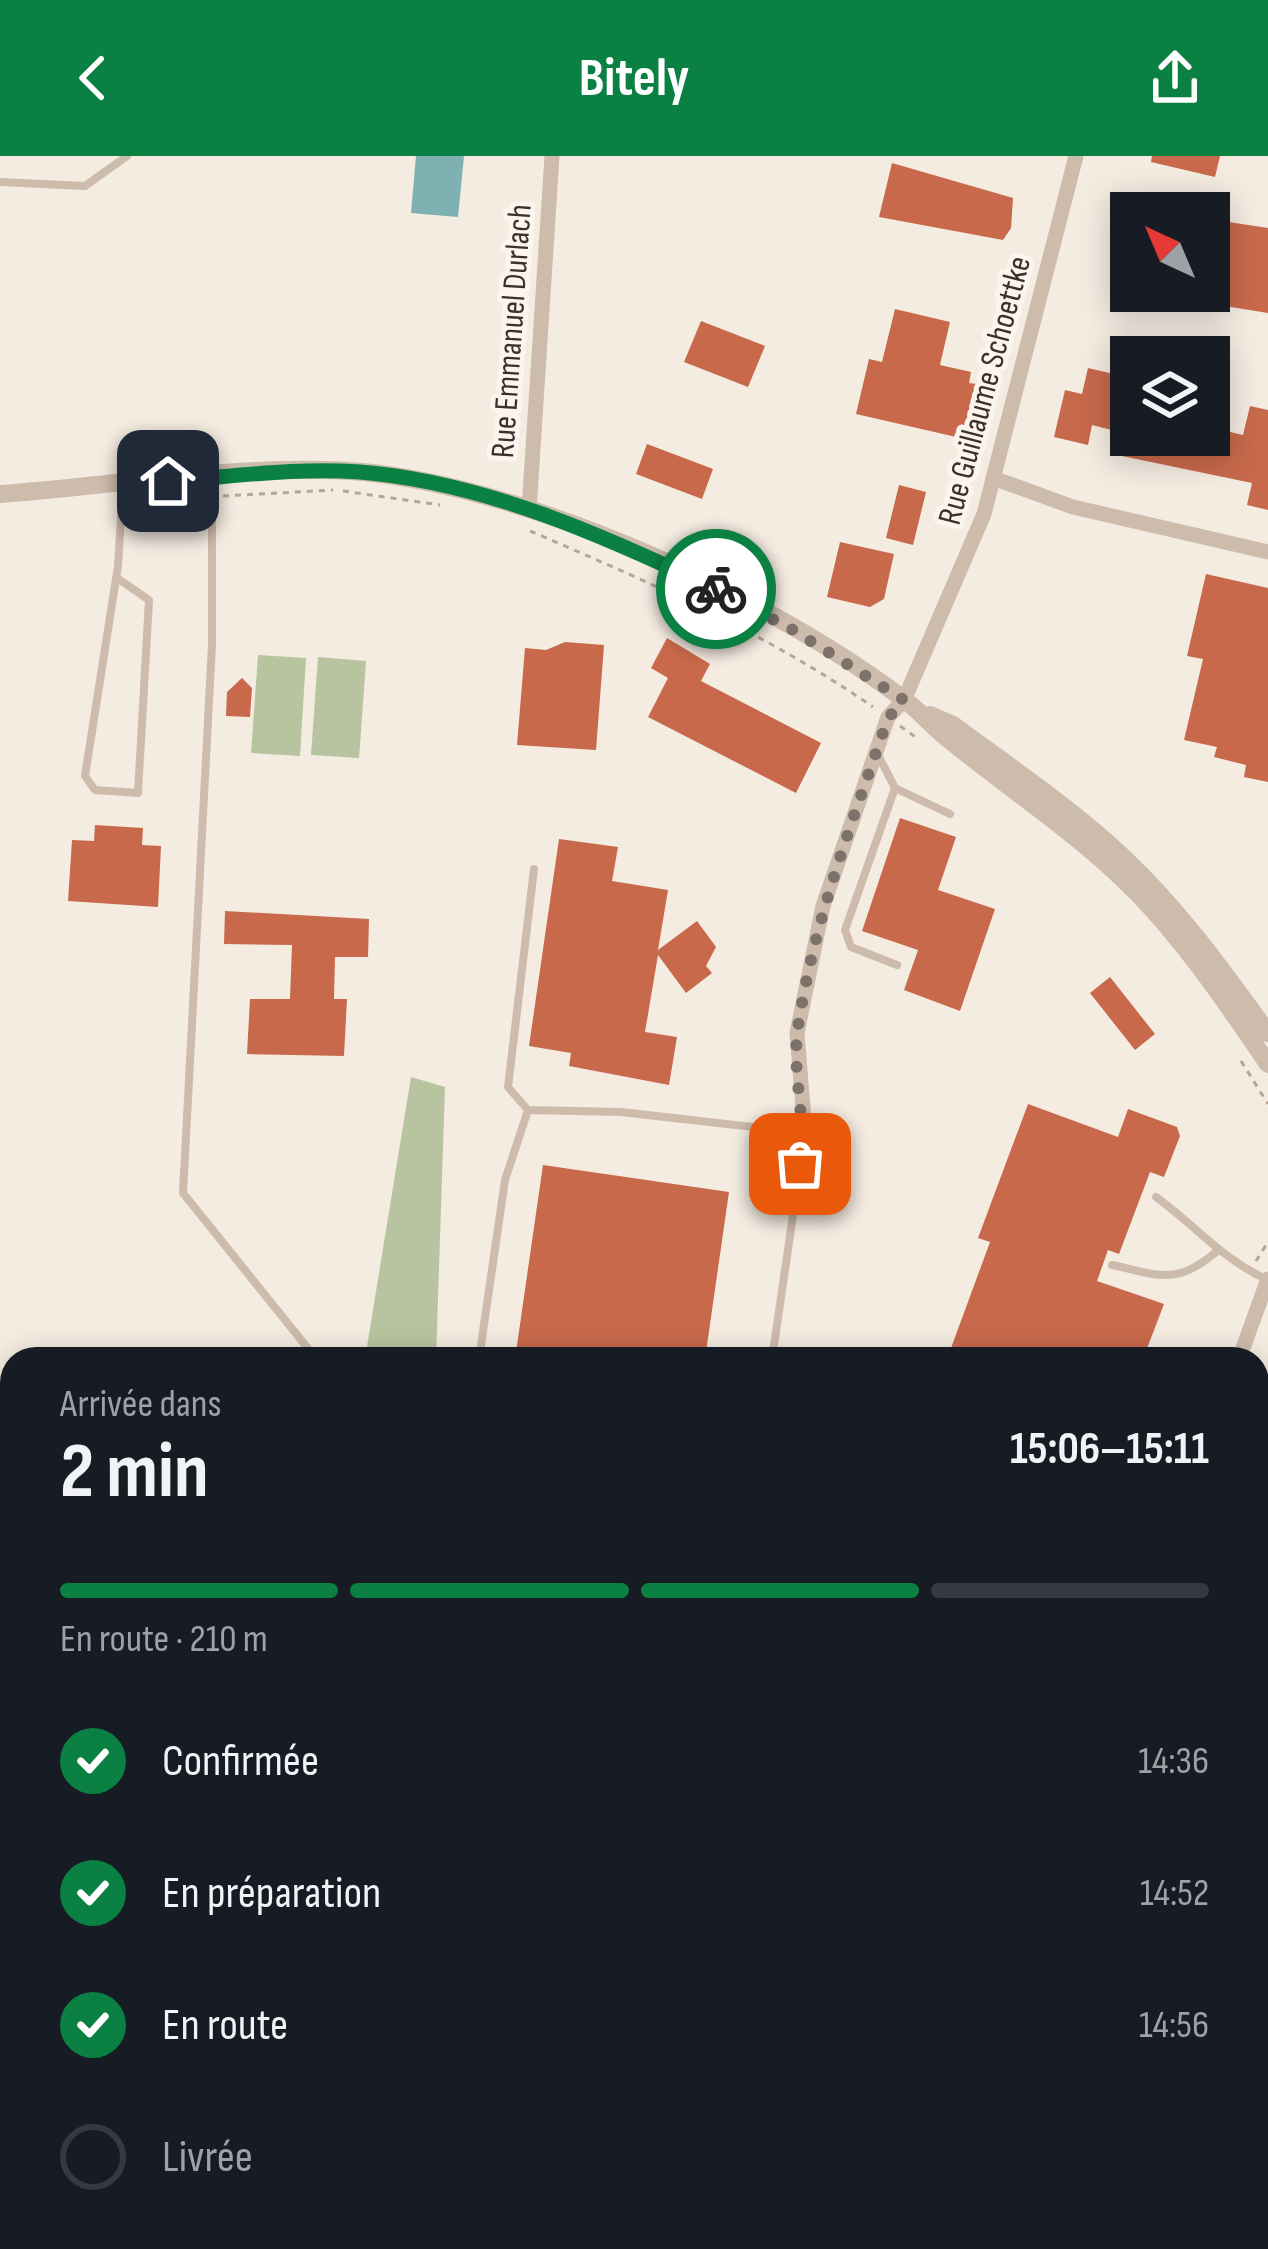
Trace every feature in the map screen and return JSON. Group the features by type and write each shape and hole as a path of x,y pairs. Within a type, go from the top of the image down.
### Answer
{"street":[{"name":"Rue Emmanuel Durlach","path":"527,519 552,156"},
{"name":"Rue Guillaume Schoettke","path":"888,718 909,704 984,514 1076,156"},
{"path":"0,494 123,493 361,472 527,519 716,589 793,630 909,704 952,724 1123,857 1202,942 1268,1034"},
{"path":"993,478 1073,507 1268,552"},
{"path":"909,704 952,742 1028,795 1153,910 1268,1064"},
{"path":"805,1133 796,1033 823,905 888,718"},
{"path":"1243,1347 1268,1280"}],"lane":[{"path":"0,182 85,186 127,156"},
{"path":"213,487 212,645 183,1193 307,1347"},
{"path":"116,578 149,600 138,793 95,790 85,776 116,578 123,493"},
{"path":"876,752 895,788 950,814"},
{"path":"895,788 845,930 851,947 897,965"},
{"path":"534,869 508,1088 528,1110 621,1112 805,1133 774,1347"},
{"path":"481,1347 505,1180 528,1110"},
{"path":"1156,1197 1208,1234 1216,1252 1268,1280"},
{"path":"1112,1264 1169,1277 1191,1273 1216,1252"}],"path":[{"path":"123,493 213,487 334,490 444,506"},
{"path":"527,519 758,636 922,742"},
{"path":"1242,1046 1241,1064 1268,1104"}],"green space":[{"path":"258,655 306,658 300,756 251,753"},
{"path":"318,657 366,661 359,758 311,755"},
{"path":"411,1077 445,1087 436,1347 367,1347"}],"water":[{"path":"416,156 464,156 458,217 411,213"}],"building":[{"path":"1152,156 1220,156 1215,177 1151,162"},
{"path":"892,163 1013,198 1011,228 1003,240 879,217"},
{"path":"1230,222 1268,228 1268,313 1230,307"},
{"path":"895,309 950,322 940,365 971,372 969,383 977,384 965,439 856,414 869,359 882,362"},
{"path":"701,321 765,346 748,387 684,362"},
{"path":"1088,368 1110,373 1110,430 1092,425 1088,445 1054,437 1065,390 1082,394"},
{"path":"1250,406 1268,410 1268,510 1247,505 1252,483 1122,456 1230,456 1230,432 1243,435"},
{"path":"647,444 713,469 702,499 636,474"},
{"path":"899,485 926,492 913,545 886,538"},
{"path":"840,542 894,554 884,599 870,607 827,597"},
{"path":"1206,574 1268,588 1268,782 1244,777 1246,765 1214,757 1217,747 1184,740 1203,659 1187,656"},
{"path":"667,638 710,664 701,681 821,743 796,793 648,717 668,678 651,668"},
{"path":"565,642 604,645 596,750 517,745 525,648 546,650"},
{"path":"242,678 252,688 250,717 226,716 227,692"},
{"path":"900,818 956,837 938,890 995,909 960,1011 904,990 918,950 862,931"},
{"path":"95,825 143,828 142,845 161,846 158,907 68,901 72,840 94,841"},
{"path":"559,839 618,847 612,881 668,890 658,950 697,921 716,947 706,966 712,973 686,993 658,955 645,1032 677,1037 669,1085 569,1066 571,1053 529,1046"},
{"path":"225,911 369,919 368,957 335,957 334,999 347,999 344,1056 247,1054 250,999 290,999 292,945 224,944"},
{"path":"1110,977 1155,1034 1135,1050 1090,993"},
{"path":"1028,1104 1118,1137 1128,1109 1177,1127 1180,1136 1164,1177 1150,1172 1119,1254 1108,1250 1097,1281 1164,1304 1148,1347 951,1347 990,1242 978,1238"},
{"path":"543,1165 729,1192 707,1347 517,1347"}],"way so far":[{"path":"716,589 793,630 904,700 888,718 823,905 796,1033 805,1133 800,1164"}],"route":[{"path":"168,481 329,471 418,481 564,522 716,589"}]}
